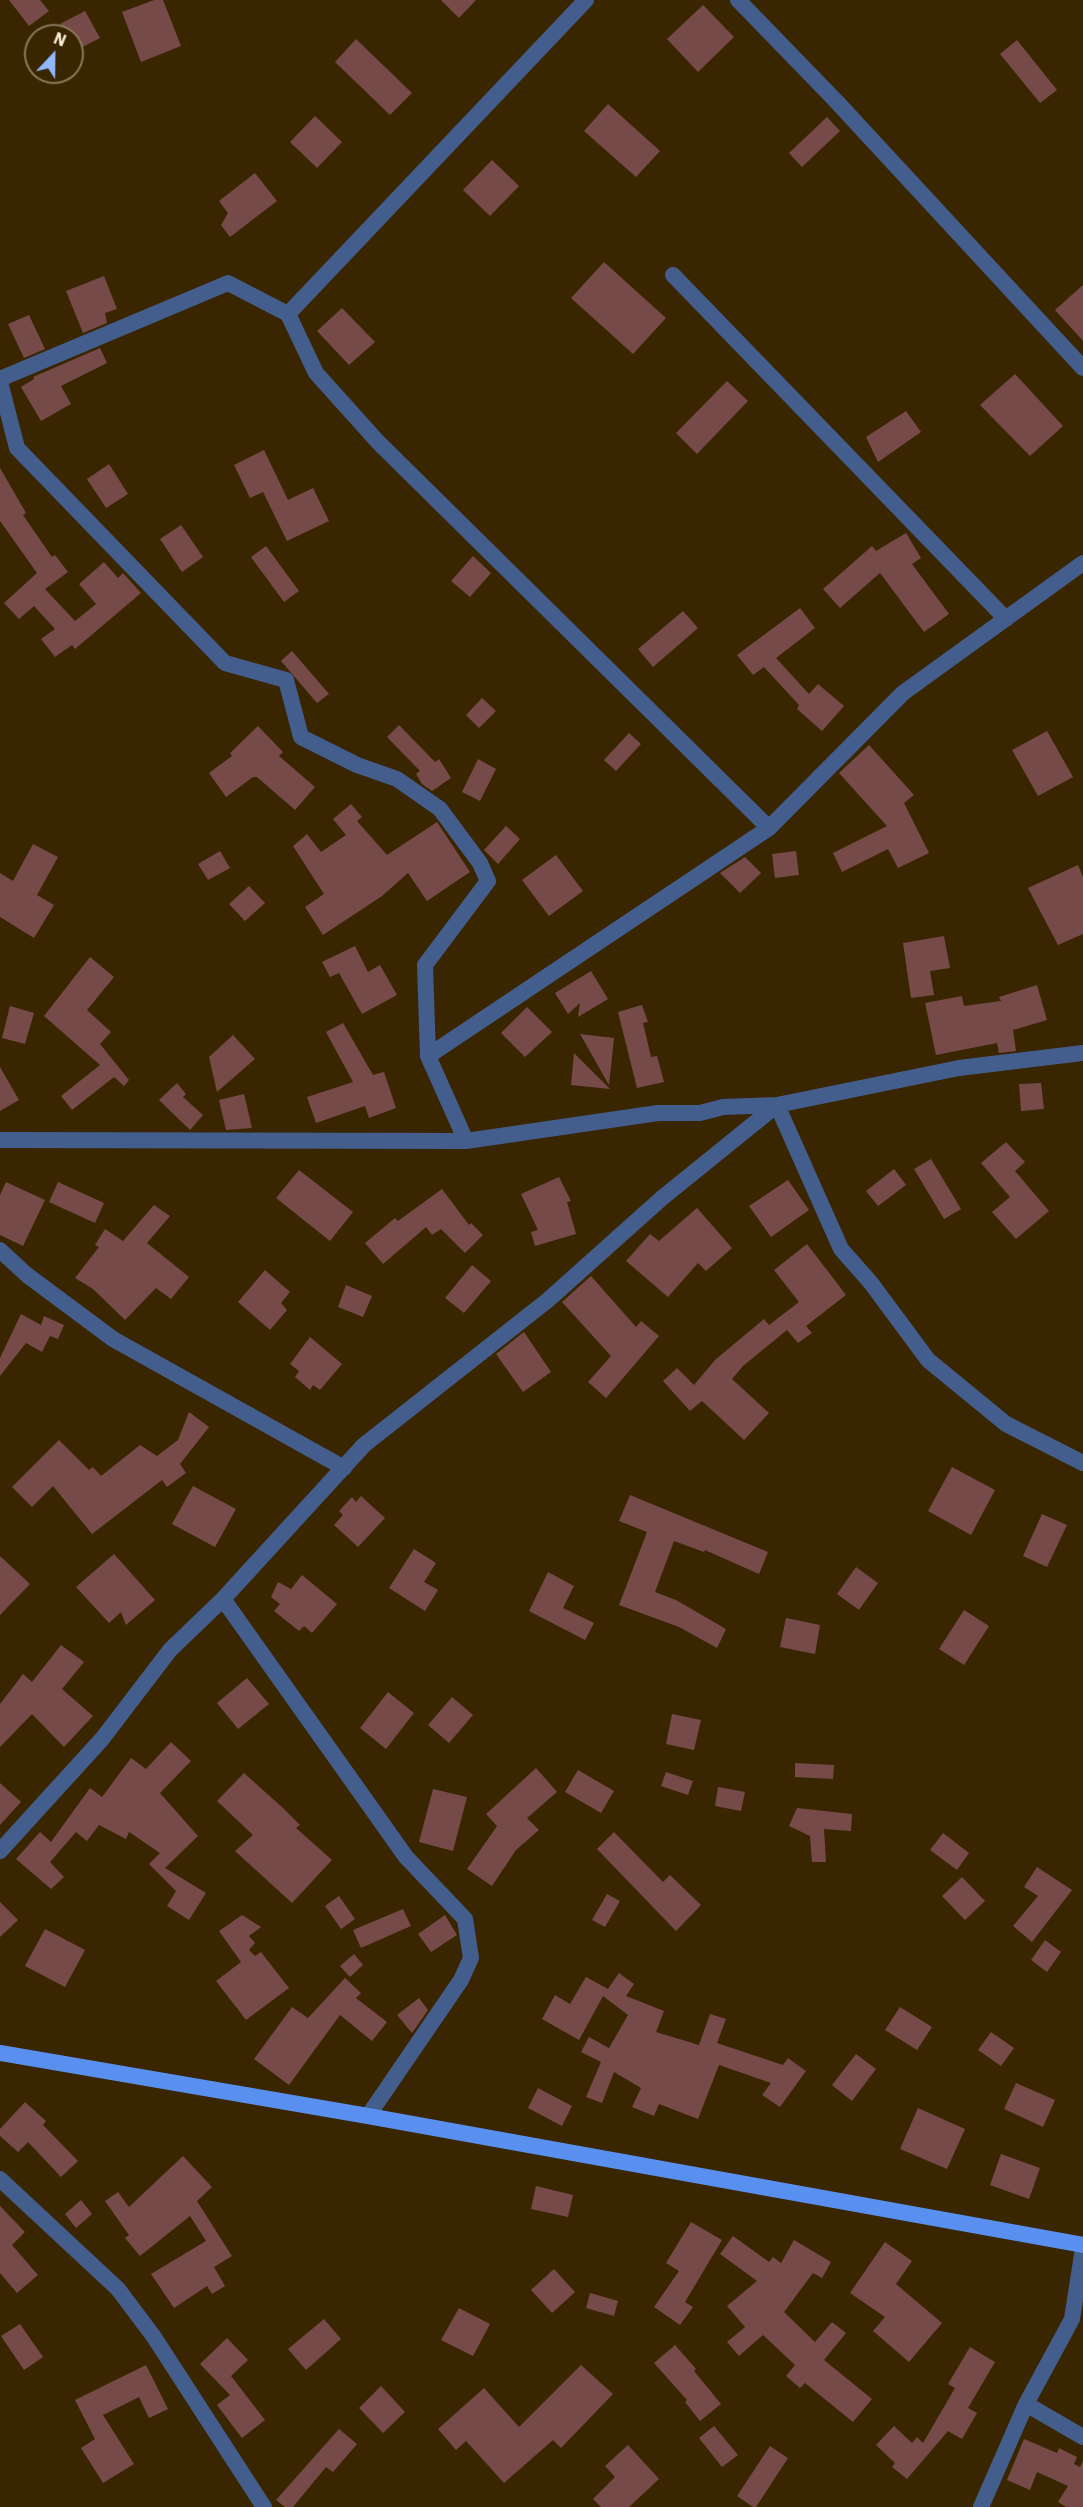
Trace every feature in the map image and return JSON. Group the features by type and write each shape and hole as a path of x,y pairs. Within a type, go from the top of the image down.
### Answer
{"main road":[{"path":"0,2053 368,2116 1083,2246"}],"street":[{"path":"288,314 586,0"},
{"path":"738,0 836,101 1083,368"},
{"path":"673,275 1006,619"},
{"path":"466,1141 428,1056 425,965 488,881 480,863 440,808 397,779 357,765 301,737 286,680 225,663 16,448 0,380 228,283 288,314 316,373 378,442 770,828"},
{"path":"428,1056 770,828 903,693 1083,563"},
{"path":"0,1140 466,1141 658,1113 700,1113 723,1107 777,1105 959,1068 1083,1053"},
{"path":"777,1105 841,1249 871,1283 928,1360 1006,1424 1083,1463"},
{"path":"0,1851 102,1739 170,1650 223,1599 373,1438 548,1300 662,1198 777,1105"},
{"path":"0,1250 27,1275 113,1340 344,1468"},
{"path":"223,1599 406,1857 465,1919 471,1958 461,1980 368,2116"},
{"path":"0,2179 118,2289 154,2337 264,2507"},
{"path":"981,2507 1026,2404 1072,2319 1083,2246"},
{"path":"1026,2404 1083,2437"}],"building":[{"path":"9,0 40,0 49,11 32,24 27,24"},
{"path":"154,0 163,0 181,46 141,62 122,12"},
{"path":"441,0 476,0 459,18"},
{"path":"703,5 734,37 698,72 667,39"},
{"path":"85,11 100,38 84,46 84,24 60,24"},
{"path":"356,39 412,93 390,115 335,62"},
{"path":"1017,40 1057,90 1040,103 1000,54"},
{"path":"608,104 660,151 636,177 584,131"},
{"path":"315,116 342,142 317,168 290,142"},
{"path":"827,117 840,131 802,167 789,153"},
{"path":"492,160 519,186 490,216 463,190"},
{"path":"255,173 277,201 230,237 221,225 228,213 219,201"},
{"path":"604,262 666,318 633,354 571,298"},
{"path":"104,276 117,309 105,313 107,323 83,333 66,291"},
{"path":"1083,285 1083,341 1055,310"},
{"path":"342,308 375,342 349,365 317,331"},
{"path":"29,315 45,349 24,358 8,324"},
{"path":"100,348 107,363 61,386 71,404 41,421 21,387 34,379 33,377"},
{"path":"1015,374 1063,426 1030,456 980,405"},
{"path":"727,381 748,401 697,454 676,433"},
{"path":"906,411 921,432 878,462 866,437"},
{"path":"264,450 288,500 313,488 329,521 287,541 263,492 250,498 234,465"},
{"path":"109,464 128,494 106,508 87,479"},
{"path":"0,468 26,513 23,515 52,557 55,555 68,572 45,589 75,621 96,604 79,584 104,562 118,578 123,573 141,593 75,649 72,645 55,657 41,639 55,629 34,606 19,619 4,603 37,573 0,521"},
{"path":"181,525 203,557 182,572 160,539"},
{"path":"906,533 921,558 912,564 949,614 924,632 880,573 840,608 823,589 872,546 876,551"},
{"path":"266,546 299,591 284,602 251,557"},
{"path":"473,556 491,573 470,597 451,581"},
{"path":"800,608 815,628 776,658 809,694 818,684 844,706 822,731 797,709 799,705 764,667 753,675 737,655"},
{"path":"683,611 698,628 653,667 638,649"},
{"path":"292,651 329,694 317,703 281,661"},
{"path":"482,698 496,711 479,728 466,715"},
{"path":"399,725 435,762 439,759 451,778 432,791 422,784 416,774 420,771 387,737"},
{"path":"258,726 283,752 279,756 315,787 295,810 257,777 253,777 226,797 209,773 232,756 230,753"},
{"path":"1047,731 1073,777 1038,796 1012,750"},
{"path":"629,733 641,744 616,771 604,760"},
{"path":"869,745 914,795 904,803 929,853 898,868 888,849 842,872 833,853 887,826 839,773"},
{"path":"478,759 496,769 480,801 462,792"},
{"path":"351,804 362,817 357,821 387,855 437,822 470,872 427,901 408,873 382,896 323,935 305,907 324,894 293,846 307,834 321,852 346,835 333,819"},
{"path":"506,826 520,839 498,864 484,850"},
{"path":"33,844 58,857 37,895 54,905 34,938 0,917 0,873 13,881"},
{"path":"220,851 230,868 208,880 198,864"},
{"path":"796,851 799,875 775,878 772,854"},
{"path":"556,855 583,891 549,916 522,880"},
{"path":"745,857 761,873 740,893 720,873"},
{"path":"1078,865 1083,877 1083,934 1058,945 1028,888"},
{"path":"249,886 265,903 245,921 229,904"},
{"path":"944,936 950,968 930,971 934,995 911,998 903,943"},
{"path":"355,946 368,972 380,965 397,995 362,1014 339,973 330,977 322,962"},
{"path":"90,957 114,977 87,1010 111,1032 100,1044 129,1080 124,1086 114,1077 72,1110 61,1096 100,1065 44,1016"},
{"path":"591,971 608,999 578,1017 580,1003 568,1014 555,993"},
{"path":"1037,985 1047,1020 1013,1030 1016,1051 999,1053 997,1043 936,1055 925,1003 962,996 964,1006 1001,1001 999,997"},
{"path":"642,1005 648,1022 643,1023 651,1057 657,1056 664,1082 637,1088 618,1012"},
{"path":"10,1006 34,1013 25,1044 2,1038"},
{"path":"527,1007 552,1032 525,1057 501,1033"},
{"path":"343,1023 373,1075 384,1072 396,1108 369,1118 365,1106 316,1123 307,1097 353,1082 326,1032"},
{"path":"580,1034 614,1038 609,1085"},
{"path":"233,1035 255,1059 217,1092 209,1057"},
{"path":"574,1053 610,1089 571,1085"},
{"path":"0,1067 19,1100 0,1111"},
{"path":"177,1083 186,1094 183,1097 203,1115 190,1130 159,1100"},
{"path":"1041,1083 1044,1109 1021,1111 1019,1084"},
{"path":"244,1094 252,1128 226,1130 219,1100"},
{"path":"1006,1142 1025,1162 1015,1171 1049,1211 1016,1239 992,1212 1010,1197 981,1163"},
{"path":"931,1159 961,1209 944,1219 914,1169"},
{"path":"894,1169 906,1185 878,1206 866,1191"},
{"path":"299,1170 353,1212 330,1241 276,1198"},
{"path":"559,1177 571,1201 567,1202 576,1234 535,1246 531,1232 538,1230 521,1194"},
{"path":"788,1180 809,1210 771,1237 749,1206"},
{"path":"6,1182 45,1200 23,1246 0,1235 0,1195"},
{"path":"58,1182 104,1203 95,1223 49,1202"},
{"path":"442,1189 469,1225 471,1223 483,1235 465,1253 441,1229 432,1235 426,1227 383,1264 365,1243 395,1218 398,1221"},
{"path":"154,1205 170,1216 147,1243 189,1277 171,1299 156,1288 125,1320 93,1289 75,1278 99,1247 95,1245 105,1229 123,1241"},
{"path":"697,1208 732,1248 706,1271 698,1263 668,1297 626,1261 650,1234 659,1241"},
{"path":"807,1244 846,1295 806,1326 812,1333 798,1343 787,1330 743,1366 732,1379 769,1413 744,1440 702,1401 690,1411 663,1381 677,1368 694,1385 715,1360 764,1319 769,1325 799,1302 774,1270"},
{"path":"472,1265 491,1281 464,1313 445,1298"},
{"path":"265,1270 290,1292 281,1303 287,1310 270,1330 238,1302"},
{"path":"591,1276 636,1327 641,1321 659,1336 606,1398 588,1382 611,1356 562,1302"},
{"path":"346,1285 372,1296 363,1317 338,1307"},
{"path":"21,1314 41,1325 44,1316 64,1325 58,1339 50,1336 42,1352 26,1343 0,1376 0,1358"},
{"path":"524,1332 551,1372 523,1392 496,1354"},
{"path":"310,1337 342,1364 320,1390 313,1385 310,1390 295,1377 299,1371 290,1364"},
{"path":"189,1412 209,1427 180,1464 186,1473 167,1487 162,1480 92,1534 53,1486 32,1507 12,1487 59,1440 89,1470 93,1467 101,1476 140,1445 157,1456 178,1440"},
{"path":"952,1467 995,1490 971,1535 928,1511"},
{"path":"193,1486 236,1509 215,1547 172,1524"},
{"path":"630,1495 768,1552 759,1574 705,1550 704,1552 674,1541 655,1592 676,1600 726,1629 717,1648 679,1627 619,1605 647,1532 619,1521"},
{"path":"361,1496 385,1518 358,1547 334,1525 343,1515 339,1511 352,1497 356,1502"},
{"path":"1042,1514 1067,1525 1047,1567 1023,1556"},
{"path":"414,1549 436,1563 424,1582 438,1590 425,1611 389,1588"},
{"path":"114,1554 155,1600 126,1625 121,1612 109,1623 76,1587"},
{"path":"0,1556 30,1584 0,1615"},
{"path":"856,1567 878,1583 859,1610 837,1594"},
{"path":"548,1572 574,1586 563,1608 594,1623 585,1640 529,1611"},
{"path":"302,1575 337,1604 312,1633 304,1626 299,1631 274,1611 280,1604 271,1597 278,1582 291,1589"},
{"path":"964,1610 989,1626 964,1665 939,1649"},
{"path":"786,1618 820,1625 815,1654 780,1647"},
{"path":"61,1645 84,1662 62,1689 93,1716 64,1747 32,1714 0,1747 0,1704 23,1674 32,1682"},
{"path":"247,1678 269,1704 238,1729 217,1703"},
{"path":"388,1692 414,1713 386,1749 360,1728"},
{"path":"452,1697 473,1715 449,1743 428,1725"},
{"path":"672,1714 701,1720 694,1750 666,1744"},
{"path":"171,1742 191,1761 160,1793 198,1836 165,1868 206,1893 189,1920 167,1906 176,1891 149,1864 160,1853 129,1832 126,1839 99,1825 87,1841 76,1832 50,1862 64,1877 51,1889 16,1859 40,1832 51,1842 90,1788 102,1797 131,1758 146,1769"},
{"path":"795,1763 834,1765 833,1779 795,1777"},
{"path":"536,1768 557,1792 527,1818 539,1830 516,1850 492,1886 467,1869 497,1826 486,1814"},
{"path":"578,1770 614,1791 601,1813 565,1792"},
{"path":"666,1772 693,1781 688,1795 661,1786"},
{"path":"244,1773 300,1825 296,1828 332,1860 292,1903 235,1851 253,1835 217,1801"},
{"path":"0,1783 21,1802 0,1825"},
{"path":"718,1787 745,1792 741,1811 715,1806"},
{"path":"433,1789 467,1797 453,1851 419,1842"},
{"path":"797,1808 852,1814 851,1831 824,1829 826,1862 812,1862 810,1836 789,1826"},
{"path":"614,1832 663,1882 670,1875 701,1905 676,1931 597,1849"},
{"path":"943,1833 969,1853 957,1870 930,1850"},
{"path":"1037,1867 1072,1890 1032,1942 1013,1926 1038,1896 1024,1887"},
{"path":"962,1877 985,1901 965,1920 942,1896"},
{"path":"607,1894 620,1901 605,1927 592,1920"},
{"path":"339,1896 355,1919 341,1929 325,1906"},
{"path":"0,1902 18,1920 0,1937"},
{"path":"403,1909 411,1926 361,1948 353,1930"},
{"path":"242,1915 261,1927 249,1936 255,1943 249,1950 255,1956 261,1952 289,1988 246,2020 216,1981 241,1962 219,1931"},
{"path":"445,1915 457,1935 431,1952 418,1934"},
{"path":"45,1929 85,1950 65,1987 25,1966"},
{"path":"1045,1940 1061,1952 1047,1972 1031,1960"},
{"path":"354,1954 363,1965 350,1977 340,1966"},
{"path":"619,1973 634,1984 626,1996 664,2011 656,2032 699,2045 710,2014 726,2019 717,2043 783,2065 788,2058 806,2071 780,2107 762,2095 771,2083 719,2065 698,2119 659,2104 654,2116 632,2107 641,2088 614,2072 602,2103 586,2097 601,2062 581,2052 589,2037 609,2048 628,2015 603,1996 579,2040 542,2019 555,1995 570,2004 586,1977 608,1989"},
{"path":"345,1978 361,1993 356,1998 387,2022 372,2041 340,2015 289,2085 254,2059 292,2007 308,2018"},
{"path":"419,1998 428,2010 412,2033 397,2015"},
{"path":"900,2007 932,2027 917,2050 885,2030"},
{"path":"991,2032 1014,2048 1001,2066 978,2050"},
{"path":"856,2054 876,2069 852,2101 832,2085"},
{"path":"1016,2083 1055,2100 1043,2127 1004,2109"},
{"path":"538,2088 572,2106 562,2126 528,2108"},
{"path":"25,2102 46,2121 43,2125 78,2161 61,2177 28,2142 18,2152 0,2136 0,2129"},
{"path":"918,2108 965,2129 947,2169 900,2149"},
{"path":"1001,2154 1040,2168 1029,2199 990,2185"},
{"path":"183,2156 212,2187 197,2201 232,2256 214,2267 225,2286 212,2294 207,2286 174,2308 151,2274 206,2241 190,2216 140,2256 125,2238 129,2235 105,2201 118,2192 129,2207"},
{"path":"536,2186 573,2195 568,2217 531,2209"},
{"path":"81,2200 92,2214 76,2228 65,2214"},
{"path":"0,2206 25,2232 12,2245 38,2275 17,2293 0,2273"},
{"path":"691,2222 722,2240 685,2302 693,2307 680,2325 654,2307 679,2271 666,2263"},
{"path":"733,2236 769,2262 773,2257 781,2263 794,2240 831,2262 822,2278 813,2273 784,2312 815,2342 832,2322 846,2333 824,2360 872,2399 853,2422 805,2383 800,2388 786,2376 795,2365 763,2335 739,2356 727,2342 745,2327 727,2306 757,2281 720,2254"},
{"path":"885,2242 912,2261 896,2284 942,2323 909,2362 873,2331 885,2317 850,2293"},
{"path":"554,2269 575,2292 552,2313 531,2290"},
{"path":"590,2293 618,2301 614,2316 586,2308"},
{"path":"459,2308 490,2324 473,2356 441,2340"},
{"path":"324,2319 341,2339 306,2370 288,2349"},
{"path":"20,2324 43,2357 24,2370 1,2336"},
{"path":"227,2338 248,2360 231,2376 265,2420 242,2438 217,2405 230,2395 200,2364"},
{"path":"675,2345 696,2369 694,2371 721,2404 700,2421 685,2402 687,2400 654,2363"},
{"path":"970,2347 995,2362 968,2408 977,2413 962,2439 948,2431 907,2479 892,2467 895,2463 876,2445 894,2426 912,2443 917,2437 923,2443 955,2388 948,2384"},
{"path":"146,2365 168,2409 149,2418 139,2397 103,2415 134,2464 103,2483 81,2448 95,2439 75,2400"},
{"path":"581,2365 613,2394 561,2448 553,2440 504,2483 466,2441 456,2450 438,2429 484,2388 519,2427"},
{"path":"381,2386 405,2412 383,2433 359,2408"},
{"path":"714,2426 738,2455 722,2467 699,2438"},
{"path":"339,2429 357,2444 333,2472 326,2467 293,2507 285,2507 276,2500"},
{"path":"1024,2439 1057,2453 1059,2448 1077,2457 1074,2464 1080,2467 1083,2461 1083,2507 1066,2507 1058,2502 1068,2486 1037,2472 1030,2490 1007,2480"},
{"path":"628,2445 659,2479 629,2507 601,2507 593,2499 615,2477 605,2466"},
{"path":"770,2446 788,2458 756,2507 753,2507 737,2496"}]}
